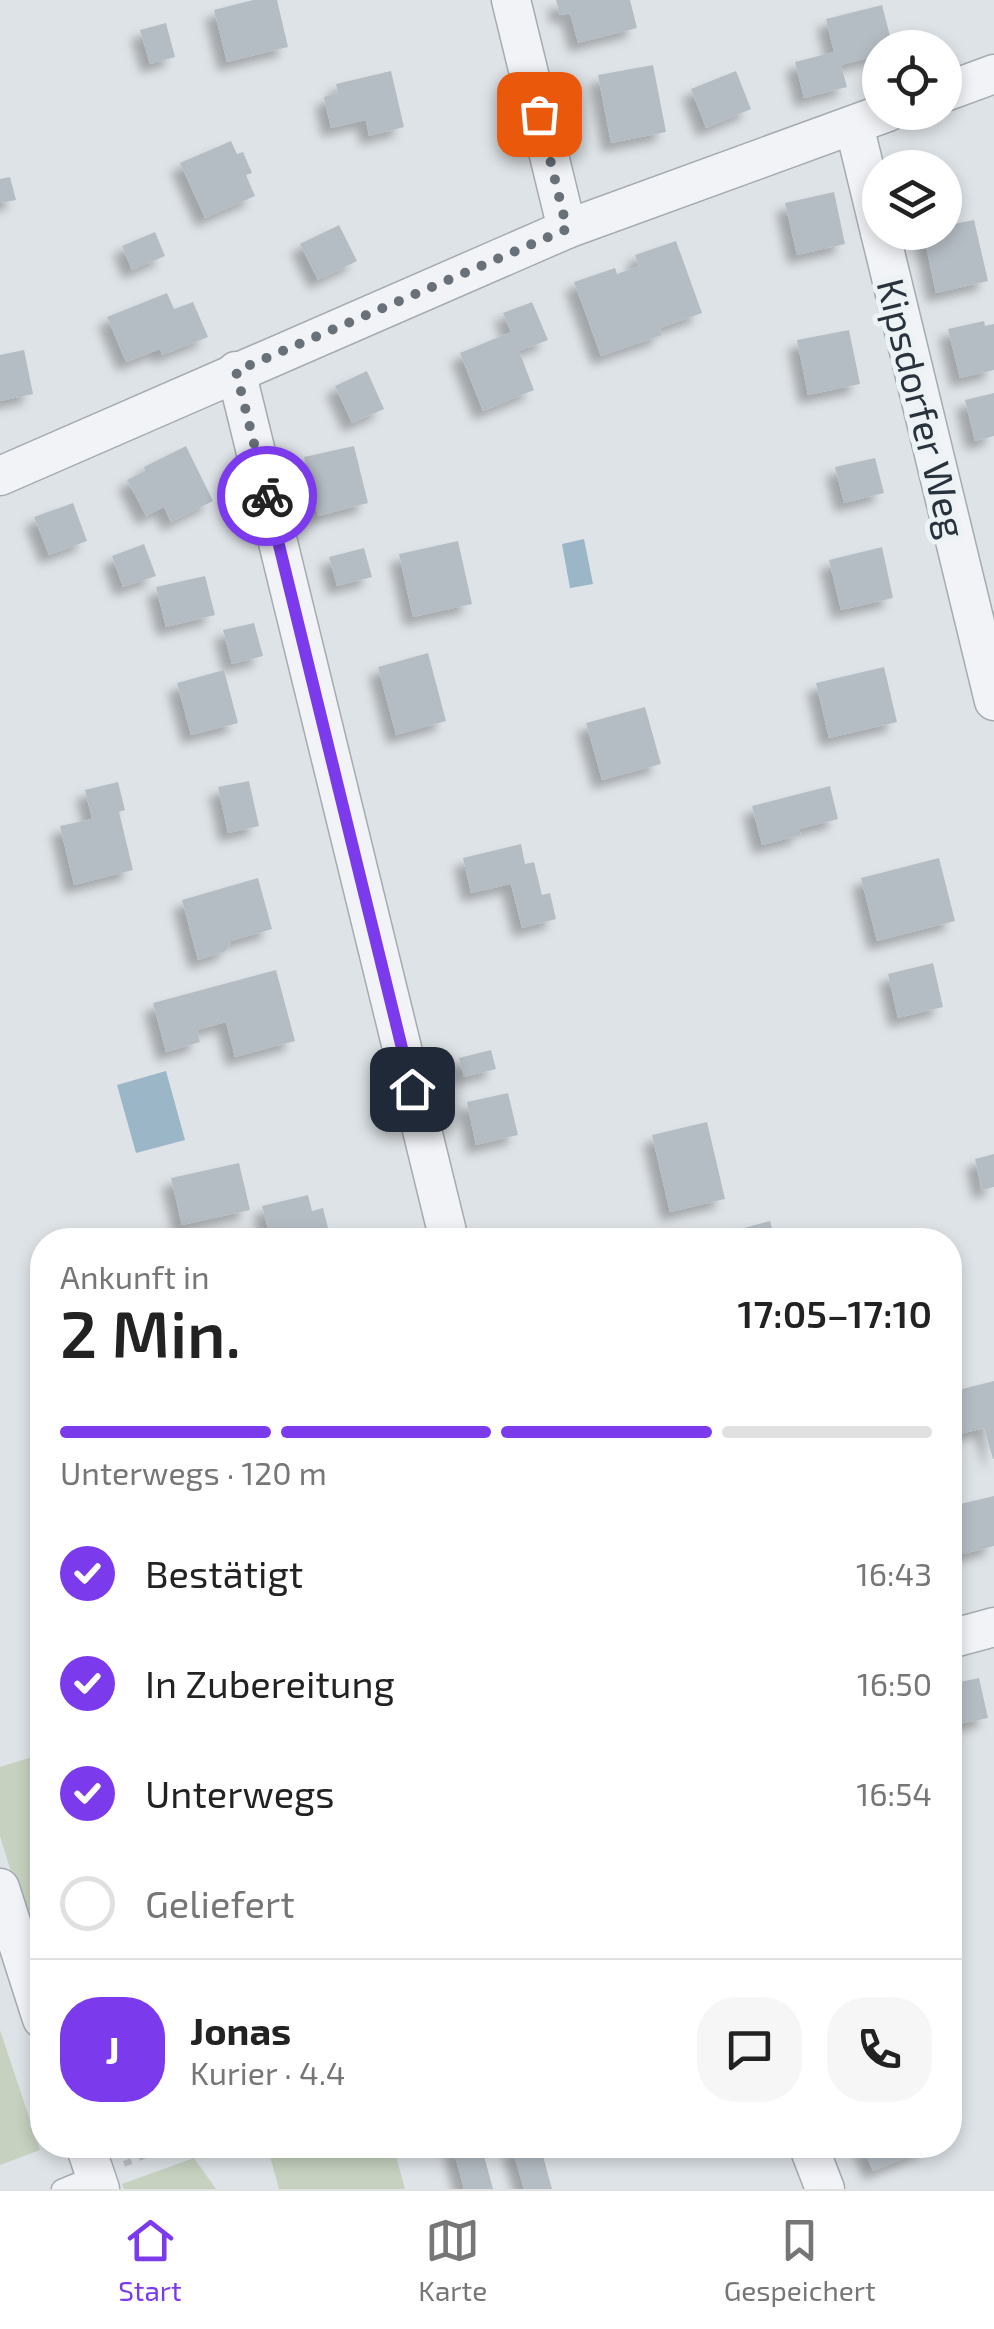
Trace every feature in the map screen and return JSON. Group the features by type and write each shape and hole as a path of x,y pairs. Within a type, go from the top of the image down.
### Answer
{"street":[{"path":"511,0 567,229"},
{"path":"962,86 994,74"},
{"path":"0,476 567,229 862,121"},
{"name":"Kipsdorfer Weg","path":"884,250 994,700"},
{"path":"236,371 446,1228"},
{"path":"962,1636 994,1627"},
{"path":"0,1888 30,1982"},
{"path":"813,2158 826,2189"}],"path":[{"path":"85,2175 133,2158"}],"green space":[{"path":"30,1759 28,1927 0,1836 0,1767"},
{"path":"0,2030 30,2120 30,2154 0,2165"},
{"path":"194,2158 216,2189 124,2189 122,2184"},
{"path":"271,2158 397,2158 405,2189 279,2189"}],"water":[{"path":"584,539 593,584 570,588 562,544"},
{"path":"166,1071 185,1140 136,1153 117,1085"}],"building":[{"path":"253,0 277,0 288,47 227,62 214,10"},
{"path":"556,0 630,0 637,28 578,43 570,13 560,15"},
{"path":"882,5 888,30 862,30 862,60 841,65 847,87 804,98 795,62 834,52 826,19"},
{"path":"166,23 175,57 150,64 140,30"},
{"path":"653,65 666,132 611,143 598,75"},
{"path":"391,71 404,127 369,136 366,120 331,128 324,97 338,93 336,84"},
{"path":"736,71 751,109 706,128 691,89"},
{"path":"231,141 237,154 243,152 252,173 246,175 255,196 205,218 180,163"},
{"path":"10,177 16,200 0,203 0,179"},
{"path":"834,192 845,244 797,255 785,203"},
{"path":"974,220 988,281 936,293 927,250 962,250 962,222"},
{"path":"339,225 357,261 318,280 300,244"},
{"path":"155,232 165,256 132,270 122,246"},
{"path":"676,241 702,313 660,328 662,335 601,356 574,282 615,268 617,274 639,266 635,255"},
{"path":"167,293 174,309 193,302 208,337 162,355 160,349 126,362 107,317"},
{"path":"532,302 548,340 519,351 534,390 483,411 460,353 511,332 503,313"},
{"path":"984,321 985,326 994,324 994,370 960,378 948,329"},
{"path":"849,330 860,384 808,395 797,340"},
{"path":"24,350 33,394 0,401 0,355"},
{"path":"367,371 384,409 352,423 335,386"},
{"path":"994,393 994,436 975,441 965,400"},
{"path":"186,446 213,501 171,522 164,507 146,516 127,480"},
{"path":"354,446 368,503 318,516 304,457"},
{"path":"875,458 884,493 844,503 835,467"},
{"path":"73,503 87,541 49,555 34,517"},
{"path":"458,541 472,604 413,617 399,554"},
{"path":"144,544 156,576 123,587 112,556"},
{"path":"882,547 893,598 841,610 829,560"},
{"path":"364,548 372,577 337,586 329,557"},
{"path":"205,576 215,615 166,627 156,587"},
{"path":"254,623 263,656 232,664 223,630"},
{"path":"428,653 446,721 396,735 378,667"},
{"path":"884,667 897,722 829,738 816,683"},
{"path":"224,670 238,723 191,735 177,683"},
{"path":"645,707 661,764 602,780 586,723"},
{"path":"249,781 259,826 228,833 218,787"},
{"path":"118,782 125,810 119,812 133,870 74,885 60,826 92,819 85,790"},
{"path":"830,786 838,819 799,829 801,835 762,845 752,806"},
{"path":"521,844 525,864 534,862 542,895 550,893 556,919 522,928 511,884 471,893 463,858"},
{"path":"939,858 955,921 877,941 861,878"},
{"path":"258,878 272,929 231,941 226,951 198,960 182,900"},
{"path":"933,963 943,1007 898,1018 888,974"},
{"path":"276,970 295,1041 235,1057 226,1022 197,1030 200,1042 166,1052 153,1003"},
{"path":"491,1050 496,1069 464,1077 459,1058"},
{"path":"508,1093 518,1135 476,1145 467,1102"},
{"path":"707,1122 725,1199 670,1212 652,1135"},
{"path":"994,1154 994,1187 982,1190 975,1159"},
{"path":"239,1163 250,1210 182,1225 171,1178"},
{"path":"308,1195 312,1211 323,1208 328,1228 268,1228 262,1206"},
{"path":"770,1221 772,1228 744,1228"},
{"path":"994,1381 994,1459 984,1428 962,1434 962,1389"},
{"path":"994,1496 994,1546 963,1554 962,1504"},
{"path":"979,1678 988,1718 962,1723 962,1682"},
{"path":"456,2158 485,2158 493,2189 464,2189"},
{"path":"515,2158 544,2158 552,2189 524,2189"},
{"path":"868,2158 905,2158 873,2171"}],"way so far":[{"path":"267,496 236,371 567,229 539,114"}],"route":[{"path":"267,496 412,1089"}]}
